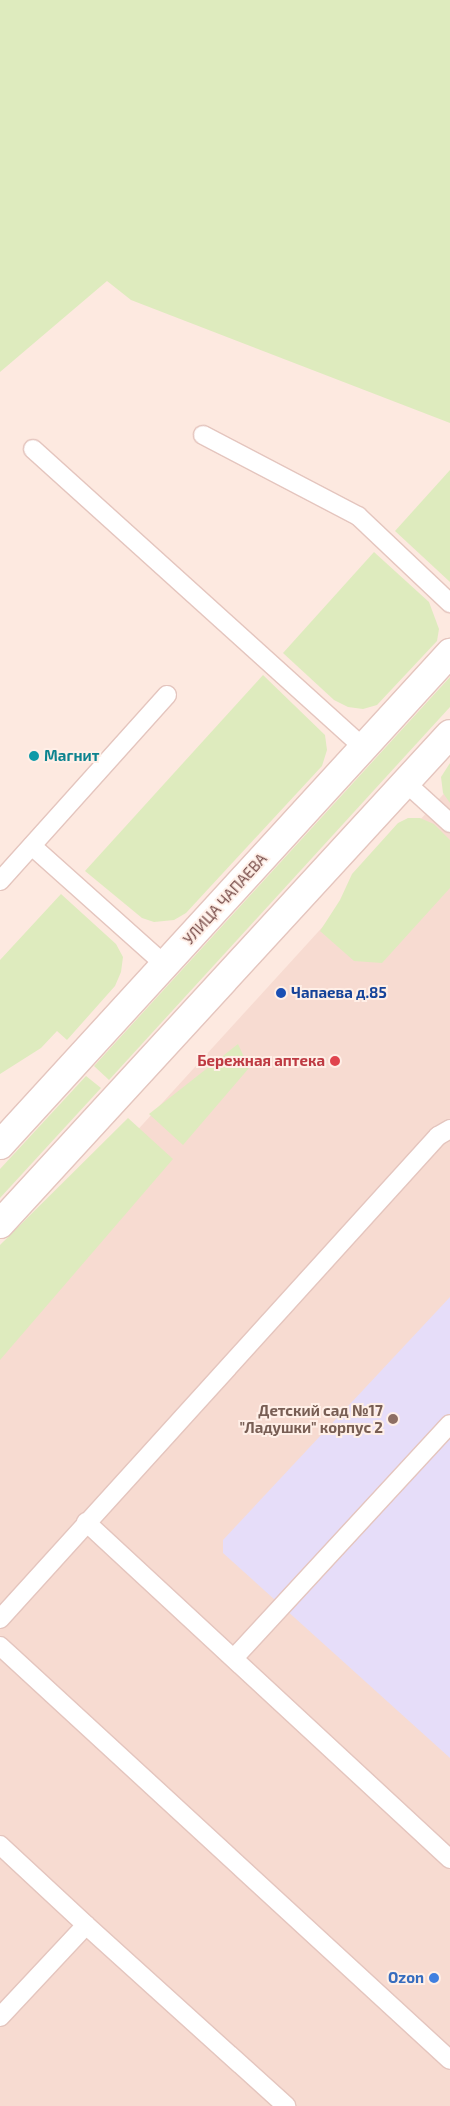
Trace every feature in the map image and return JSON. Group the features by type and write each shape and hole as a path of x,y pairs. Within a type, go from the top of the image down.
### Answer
{"main road":[{"name":"УЛИЦА ЧАПАЕВА","path":"0,1145 450,653"},
{"path":"0,1224 450,734"}],"lane":[{"path":"203,436 358,516 450,603"},
{"path":"33,449 363,747"},
{"path":"0,881 166,696"},
{"path":"405,782 450,823"},
{"path":"32,846 165,965"},
{"path":"0,1620 86,1522 438,1136 450,1129"},
{"path":"234,1658 450,1424"},
{"path":"86,1522 450,1859"},
{"path":"0,1646 450,2060"},
{"path":"0,1845 286,2106"},
{"path":"0,2017 86,1925"}],"shaded area":[{"path":"450,787 450,2106 0,2106 0,1281"},
{"name":"Детский сад №17 \"Ладушки\" корпус 2","path":"450,1297 450,1758 223,1553 223,1540"}],"green space":[{"path":"0,0 450,0 450,423 131,300 107,281 0,372"},
{"path":"450,470 450,582 395,531"},
{"path":"374,552 429,602 439,629 437,641 377,705 363,709 348,707 334,700 283,653"},
{"path":"263,675 325,735 327,750 322,766 186,913 174,920 154,922 142,918 85,871"},
{"path":"450,677 450,707 109,1080 94,1066"},
{"path":"450,763 450,803 443,793 441,777"},
{"path":"408,818 420,818 434,824 450,840 450,888 382,963 354,961 320,931 340,900 352,874 398,823"},
{"path":"61,894 116,944 123,957 121,972 115,986 67,1040 57,1031 41,1048 0,1074 0,960"},
{"path":"238,1044 249,1068 183,1145 149,1114"},
{"path":"86,1076 101,1088 0,1198 0,1169"},
{"path":"128,1118 173,1159 0,1360 0,1245"}],"place":[{"name":"Магнит","path":"34,756"},
{"name":"Чапаева д.85","path":"281,993"},
{"name":"Бережная аптека","path":"335,1061"},
{"name":"Детский сад №17 \"Ладушки\" корпус 2","path":"393,1419"},
{"name":"Ozon","path":"434,1978"}]}
